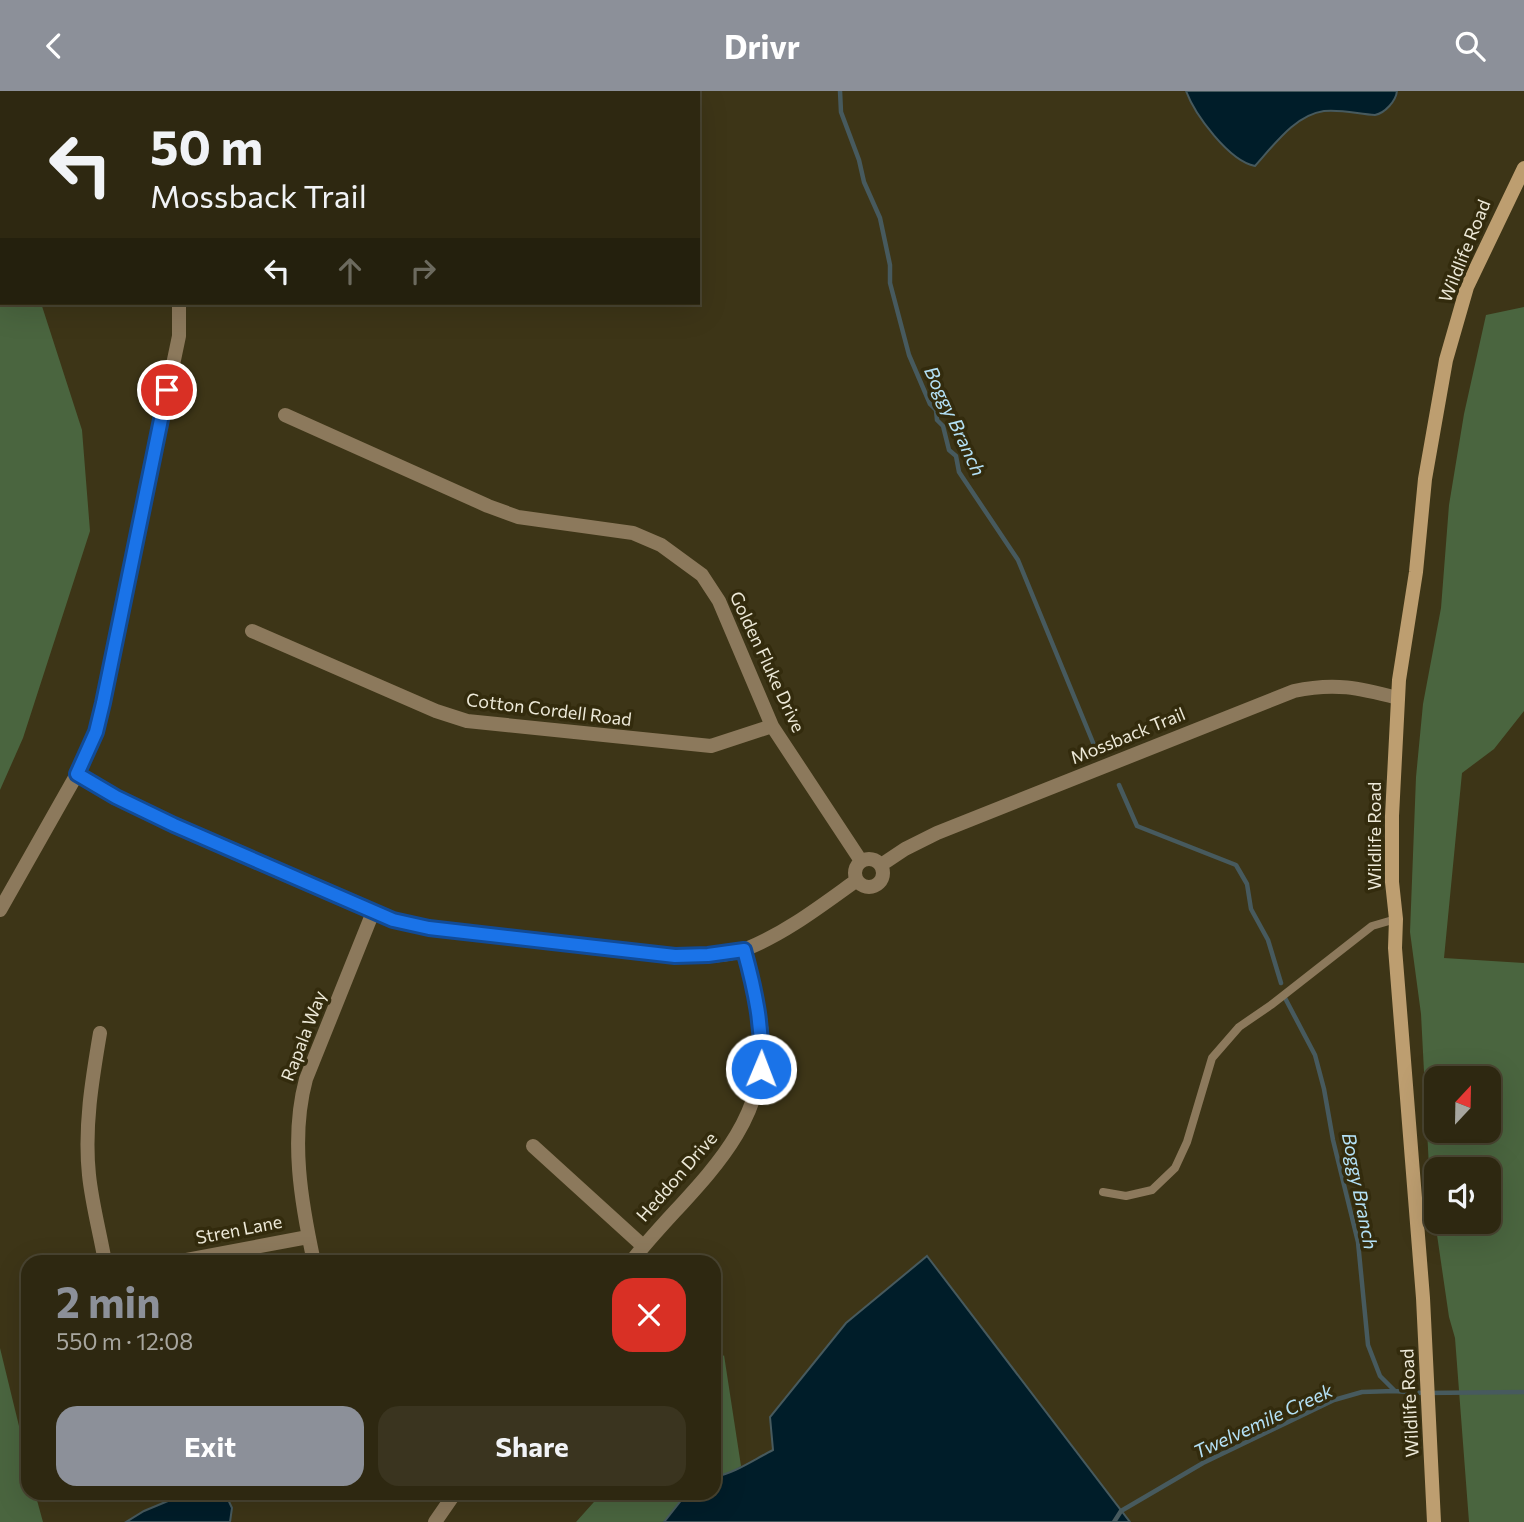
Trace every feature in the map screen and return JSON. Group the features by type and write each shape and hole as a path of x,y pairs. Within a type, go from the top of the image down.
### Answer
{"street":[{"name":"Wildlife Road","path":"1434,1522 1423,1298 1392,882 1392,816 1398,698 1416,572 1425,479 1446,360 1467,288 1524,168"},
{"path":"0,910 77,774 96,732 179,336 179,305"},
{"name":"Golden Fluke Drive","path":"285,415 518,517 633,533 661,545 702,575 719,601 772,726 862,861"},
{"name":"Cotton Cordell Road","path":"252,631 436,711 467,721 711,746 772,726"},
{"name":"Mossback Trail","path":"77,774 116,797 174,825 393,920 429,928 675,956 708,955 744,950 801,920 857,880 866,887 879,883 883,875 881,865 937,833 1294,691 1321,685 1341,686 1398,698"},
{"path":"857,880 856,868 862,861 871,859 881,865"},
{"name":"Rapala Way","path":"312,1255 296,1142 299,1104 306,1079 373,912"},
{"name":"Heddon Drive","path":"636,1255 719,1160 740,1132 754,1101 761,1069 762,1039 757,1001 744,950"},
{"path":"100,1033 88,1135 89,1176 104,1255"},
{"path":"533,1146 643,1246"},
{"name":"Stren Lane","path":"213,1255 308,1237"},
{"path":"435,1522 450,1500"}],"lane":[{"path":"1103,1192 1126,1196 1152,1190 1175,1168 1187,1142 1212,1058 1239,1027 1372,926 1396,919"}],"green space":[{"path":"0,305 42,305 82,430 90,531 23,738 0,790"},
{"path":"1524,307 1524,711 1494,749 1462,773 1444,958 1524,963 1524,1522 1469,1522 1455,1338 1449,1317 1437,1234 1501,1234 1501,1157 1428,1157 1428,1143 1502,1143 1502,1066 1424,1066 1424,1072 1421,1014 1410,932 1416,777 1423,704 1441,608 1449,505 1464,414 1486,315"},
{"path":"0,1348 21,1434 21,1500 37,1500 43,1522 0,1522"},
{"path":"724,1355 741,1466 730,1474 721,1476 721,1358"},
{"path":"596,1500 681,1500 664,1522 576,1522"}],"water":[{"path":"1186,91 1397,91 1389,106 1375,115 1324,111 1304,118 1286,132 1255,166 1235,156 1214,136"},
{"path":"927,1256 1130,1522 664,1522 681,1500 721,1500 721,1475 773,1450 770,1417 846,1323"},
{"path":"170,1500 228,1500 232,1508 230,1522 126,1522"}],"waterway":[{"name":"Boggy Branch","path":"840,91 841,112 859,160 864,182 880,218 890,265 890,283 909,355 930,404 936,410 937,420 943,426 949,450 956,456 959,472 1018,560 1094,745"},
{"name":"Boggy Branch","path":"1119,785 1137,826 1236,865 1247,884 1251,909 1268,940 1281,983"},
{"name":"Boggy Branch","path":"1285,998 1315,1055 1358,1242 1368,1345 1380,1376 1394,1390"},
{"name":"Twelvemile Creek","path":"1114,1522 1121,1511 1203,1463 1334,1400 1362,1392 1524,1392"}],"route":[{"path":"167,390 103,703 96,732 77,774 116,797 174,825 393,920 429,928 675,956 744,950 757,1001 762,1039 761,1069"}]}
